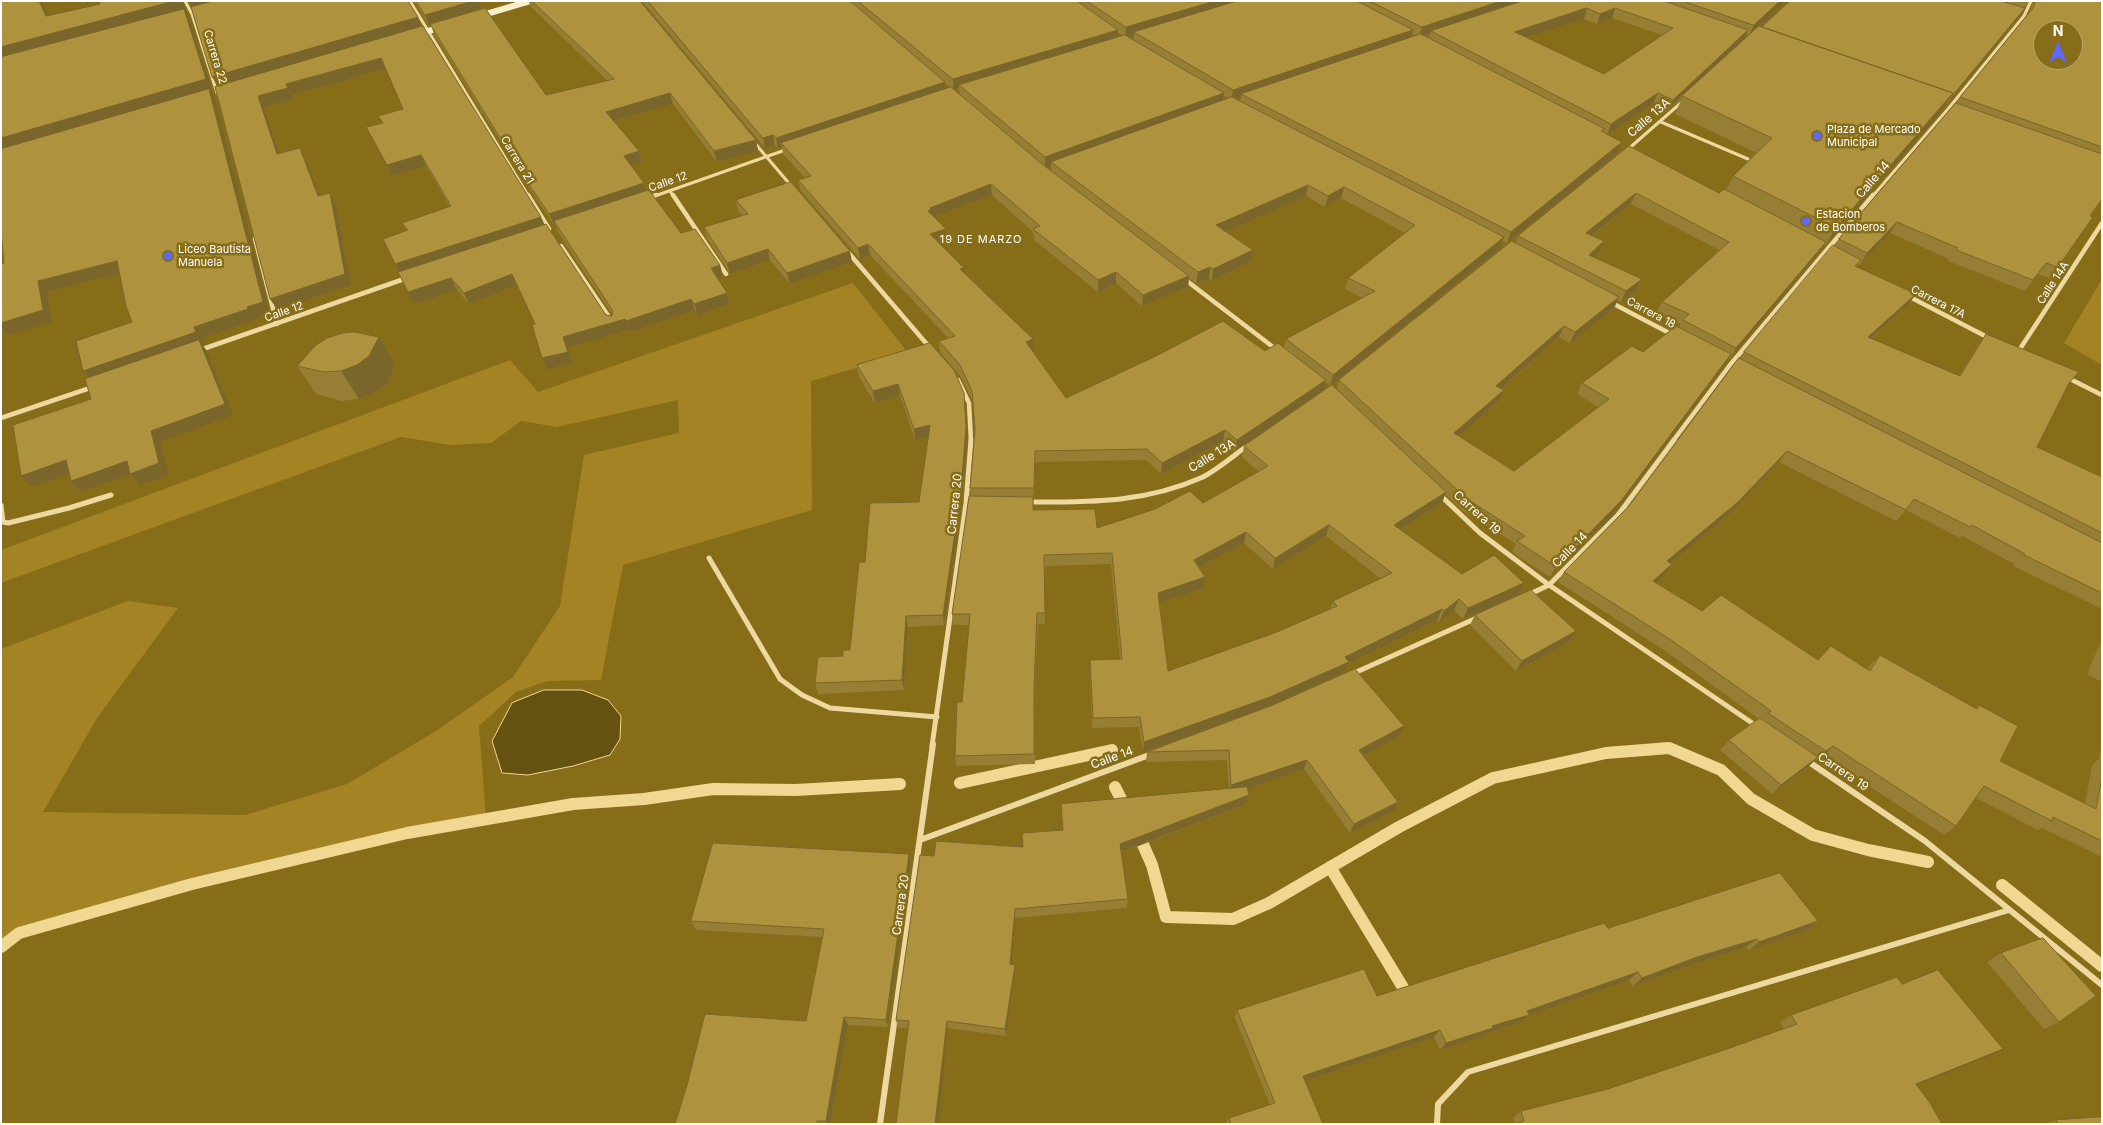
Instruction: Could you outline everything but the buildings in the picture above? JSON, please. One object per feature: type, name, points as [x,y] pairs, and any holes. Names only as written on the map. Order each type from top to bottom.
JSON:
[{"type":"main road","points":[[465,20],[530,1]]},
{"type":"main road","points":[[183,17],[202,12]]},
{"type":"main road","points":[[409,37],[456,23]]},
{"type":"main road","points":[[208,97],[227,91]]},
{"type":"street","name":"Carrera 22","points":[[185,1],[192,14],[217,94]]},
{"type":"street","name":"Carrera 21","points":[[410,1],[550,230]]},
{"type":"street","name":"Calle 14","points":[[1522,598],[1549,585],[1618,515],[1730,365],[1824,252],[1948,109],[2024,16],[2031,1]]},
{"type":"street","points":[[2015,13],[2024,16]]},
{"type":"street","name":"Calle 13A","points":[[1621,155],[1688,97]]},
{"type":"street","points":[[1939,106],[1957,113]]},
{"type":"street","points":[[1661,122],[1748,159]]},
{"type":"street","points":[[748,134],[798,193]]},
{"type":"street","points":[[1620,144],[1637,154]]},
{"type":"street","name":"Calle 12","points":[[642,200],[794,147]]},
{"type":"street","points":[[670,191],[726,274]]},
{"type":"street","name":"Calle 14A","points":[[2018,352],[2102,223]]},
{"type":"street","points":[[540,233],[559,227]]},
{"type":"street","points":[[254,238],[277,324]]},
{"type":"street","points":[[555,238],[614,324]]},
{"type":"street","points":[[843,245],[938,357]]},
{"type":"street","points":[[1815,248],[1832,257]]},
{"type":"street","points":[[1176,272],[1284,356]]},
{"type":"street","name":"Calle 12","points":[[194,352],[413,276]]},
{"type":"street","name":"Carrera 17A","points":[[1903,293],[1991,339]]},
{"type":"street","name":"Carrera 18","points":[[1602,297],[1678,338]]},
{"type":"street","points":[[2009,348],[2026,357]]},
{"type":"street","points":[[1721,360],[1738,370]]},
{"type":"street","name":"Carrera 20","points":[[880,1124],[966,503],[972,430],[969,403],[958,379],[951,372]]},
{"type":"street","points":[[2060,374],[2102,395]]},
{"type":"street","points":[[1,418],[102,384]]},
{"type":"street","name":"Calle 13A","points":[[1024,502],[1092,502],[1154,495],[1204,476],[1251,444]]},
{"type":"street","name":"Carrera 19","points":[[1432,488],[1480,533],[1549,585],[1762,730]]},
{"type":"street","points":[[1,505],[3,522],[8,523],[51,513],[111,495]]},
{"type":"street","points":[[966,503],[976,503]]},
{"type":"street","points":[[708,558],[780,679],[802,695],[830,708],[937,717]]},
{"type":"street","points":[[1342,678],[1486,614]]},
{"type":"street","name":"Calle 14","points":[[920,840],[1159,751]]},
{"type":"street","name":"Carrera 19","points":[[1802,758],[1925,841],[2102,985]]},
{"type":"street","points":[[1437,1124],[1438,1104],[1468,1072],[2009,910]]},
{"type":"shaded area","points":[[2102,279],[2102,365],[2064,343]]},
{"type":"shaded area","points":[[853,283],[908,353],[811,381],[812,510],[623,565],[601,680],[547,681],[516,692],[479,726],[486,819],[310,856],[193,885],[19,933],[1,947],[1,649],[128,601],[178,608],[97,718],[43,812],[245,815],[347,784],[436,731],[513,677],[560,606],[584,455],[679,433],[678,400],[557,427],[521,421],[491,443],[450,445],[401,437],[1,583],[1,550],[510,360],[538,392]]},
{"type":"shaded area","points":[[544,690],[582,690],[608,700],[621,716],[620,739],[610,755],[573,766],[528,775],[502,773],[492,741],[512,703]]},
{"type":"waterway","points":[[1330,867],[1399,827],[1493,778],[1606,753],[1669,748],[1721,770],[1751,799],[1813,835],[1868,850],[1928,862]]},
{"type":"waterway","points":[[960,783],[1112,750]]},
{"type":"waterway","points":[[1,947],[19,933],[192,884],[407,833],[573,804],[644,799],[713,789],[796,790],[900,784]]},
{"type":"waterway","points":[[1115,787],[1126,809]]},
{"type":"waterway","points":[[1137,831],[1152,865],[1166,917],[1233,919],[1269,903],[1330,867]]},
{"type":"waterway","points":[[1330,867],[1410,999]]},
{"type":"waterway","points":[[2002,885],[2102,966]]},
{"type":"place","name":"Plaza de Mercado Municipal","points":[[1817,136]]},
{"type":"place","name":"Estacion de Bomberos","points":[[1806,221]]},
{"type":"place","name":"Liceo Bautista Manuela","points":[[168,256]]},
{"type":"district","name":"19 DE MARZO","points":[[981,240]]}]
